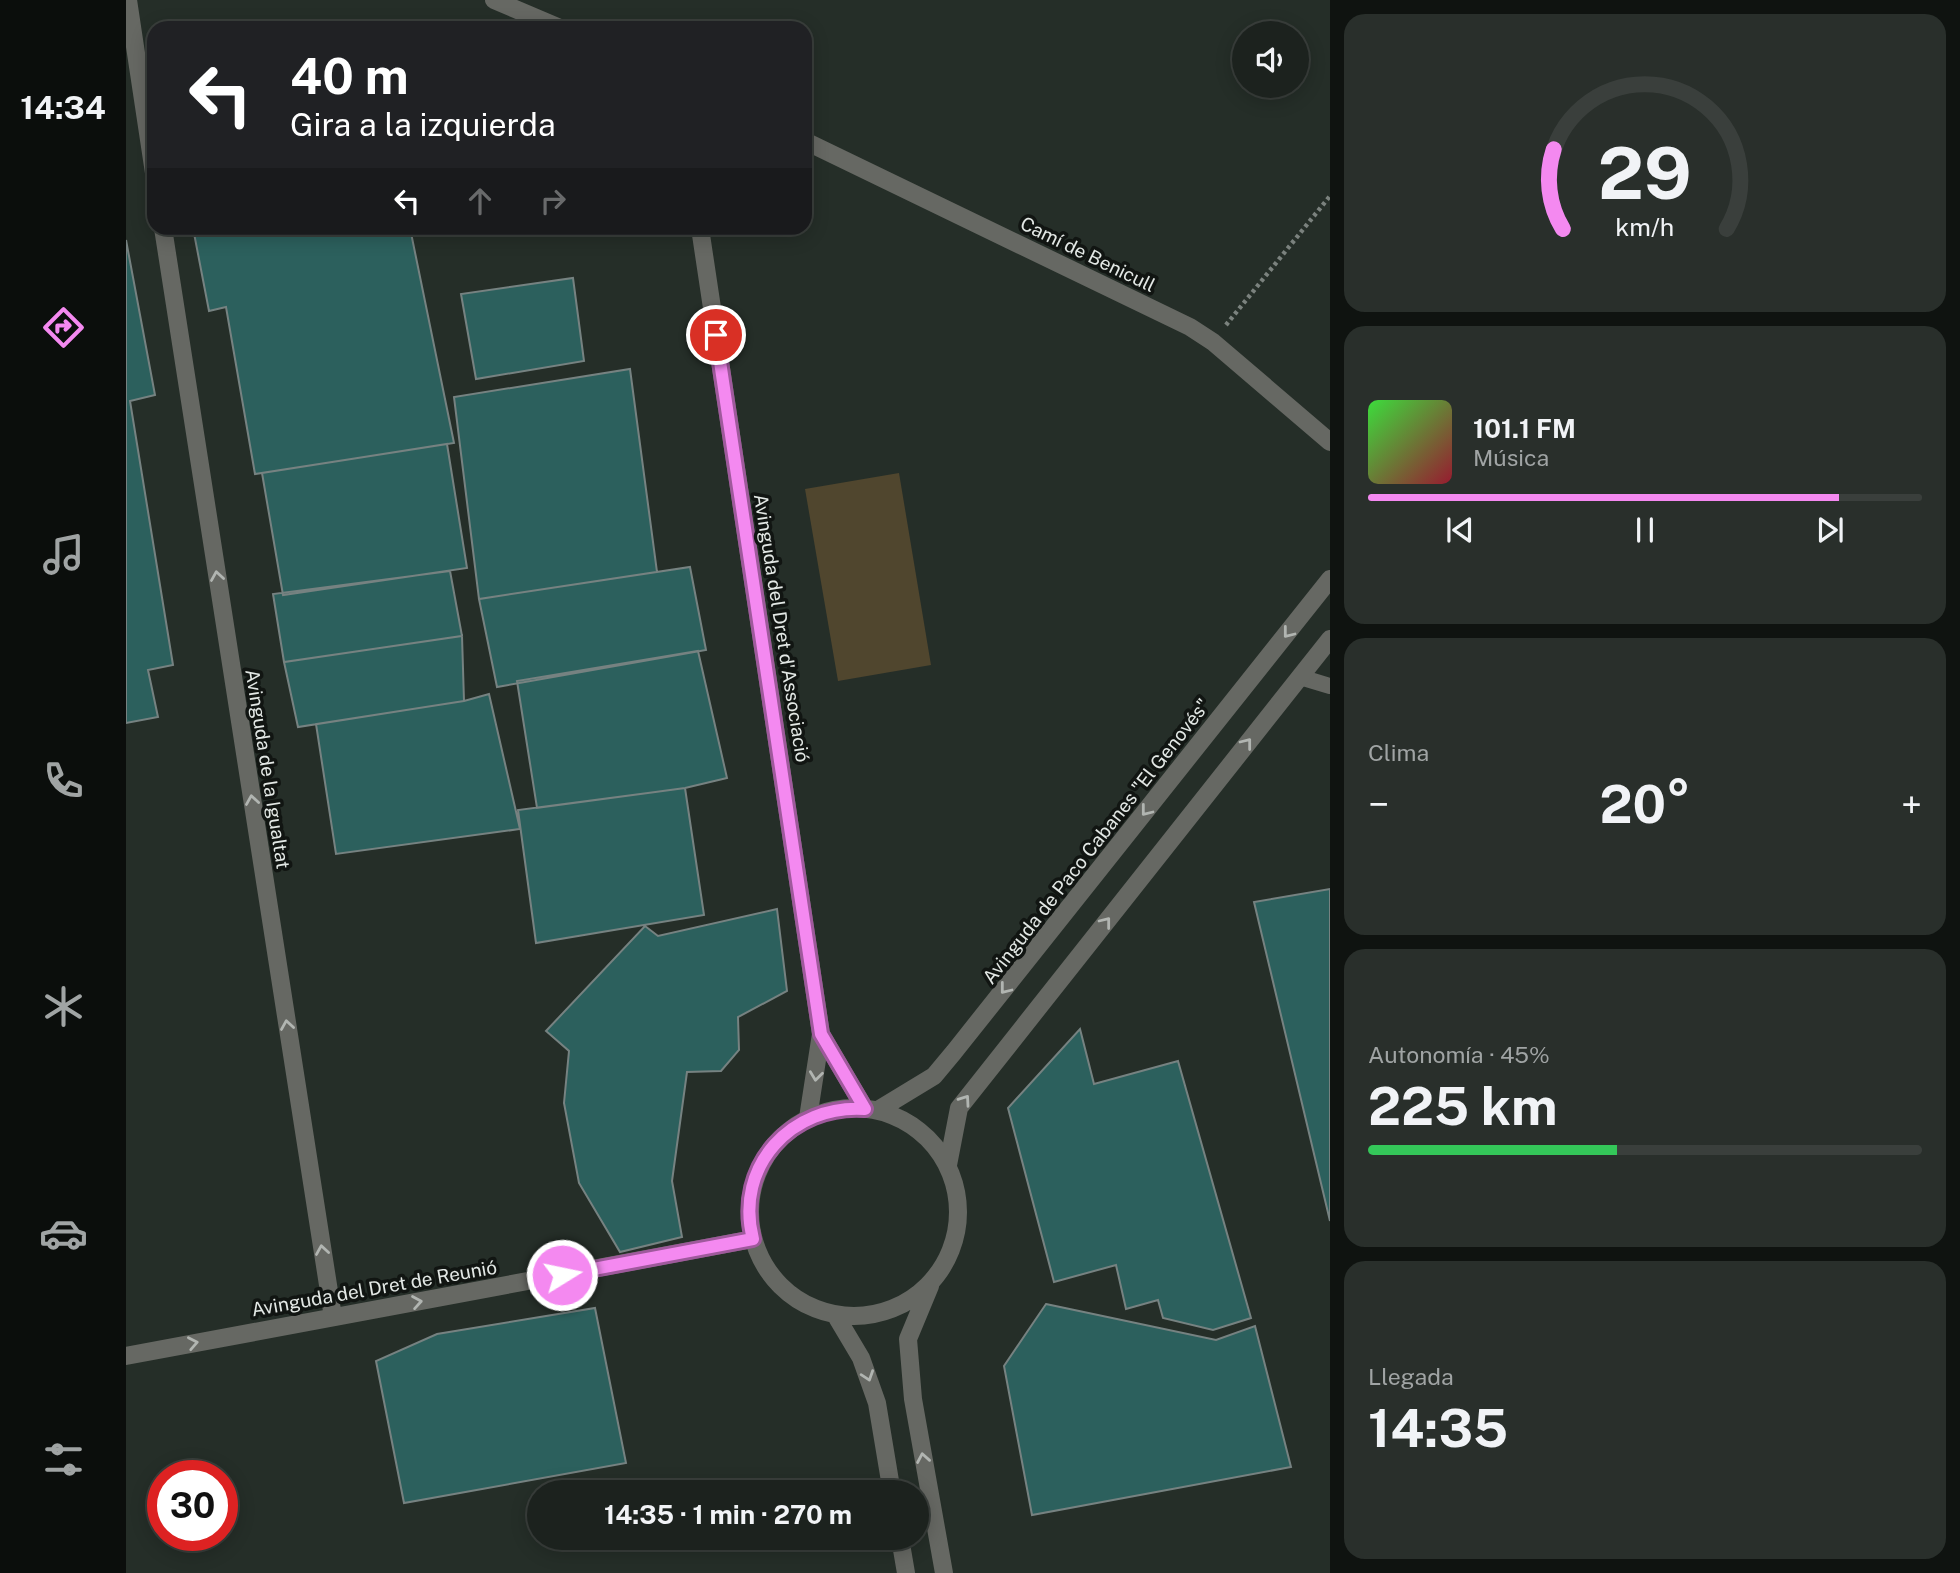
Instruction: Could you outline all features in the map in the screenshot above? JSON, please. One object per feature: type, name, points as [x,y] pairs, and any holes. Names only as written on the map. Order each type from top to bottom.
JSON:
[{"type":"street","points":[[128,0],[147,126]]},
{"type":"street","points":[[494,0],[544,21]]},
{"type":"street","name":"Camí de Benicull","points":[[812,144],[1190,327],[1213,342],[1330,442]]},
{"type":"street","name":"Avinguda de la Igualtat","points":[[164,235],[333,1317]]},
{"type":"street","name":"Avinguda del Dret d'Associació","points":[[701,235],[821,1034],[808,1118]]},
{"type":"street","name":"Avinguda de Paco Cabanes \"El Genovés\"","points":[[871,1110],[934,1076],[1330,579]]},
{"type":"street","points":[[943,1573],[913,1399],[908,1339],[932,1283],[955,1241],[959,1205],[948,1165],[959,1108],[1330,639]]},
{"type":"street","name":"Avinguda del Dret d'Associació","points":[[821,1034],[871,1110]]},
{"type":"street","points":[[932,1283],[900,1307],[873,1316],[836,1316],[802,1303],[775,1282],[756,1251],[750,1227],[751,1191],[762,1162],[785,1133],[808,1118],[843,1108],[871,1110],[912,1125],[948,1165]]},
{"type":"street","name":"Avinguda del Dret de Reunió","points":[[126,1356],[753,1239]]},
{"type":"street","points":[[836,1316],[862,1358],[877,1403],[890,1480]]},
{"type":"street","points":[[902,1550],[906,1573]]},
{"type":"lane","points":[[1300,677],[1330,686]]},
{"type":"path","points":[[1213,342],[1330,196]]},
{"type":"shaded area","points":[[899,473],[931,665],[838,681],[805,489]]},
{"type":"building","points":[[194,235],[411,235],[454,443],[255,474],[226,307],[209,311]]},
{"type":"building","points":[[126,240],[155,395],[130,401],[173,665],[148,670],[158,717],[126,723]]},
{"type":"building","points":[[573,278],[584,361],[476,379],[461,294]]},
{"type":"building","points":[[630,369],[657,572],[479,599],[454,397]]},
{"type":"building","points":[[447,444],[467,568],[283,595],[262,473]]},
{"type":"building","points":[[690,567],[706,650],[497,687],[479,599]]},
{"type":"building","points":[[450,571],[462,636],[284,662],[273,594]]},
{"type":"building","points":[[462,636],[464,701],[298,727],[284,662]]},
{"type":"building","points":[[698,651],[727,778],[685,788],[537,808],[517,681]]},
{"type":"building","points":[[489,694],[520,829],[336,854],[316,724],[464,701]]},
{"type":"building","points":[[685,788],[704,915],[536,943],[518,810]]},
{"type":"building","points":[[1330,889],[1330,1221],[1254,902]]},
{"type":"building","points":[[777,909],[787,991],[738,1017],[739,1050],[721,1071],[687,1072],[672,1181],[682,1237],[620,1252],[579,1183],[564,1103],[569,1051],[546,1031],[645,926],[658,936]]},
{"type":"building","points":[[1080,1029],[1094,1084],[1178,1061],[1251,1318],[1213,1330],[1163,1318],[1158,1300],[1126,1309],[1116,1265],[1054,1282],[1008,1108]]},
{"type":"building","points":[[1046,1304],[1216,1340],[1255,1326],[1291,1467],[1032,1515],[1004,1366]]},
{"type":"building","points":[[595,1308],[626,1463],[404,1503],[376,1361],[437,1334]]},
{"type":"route","points":[[562,1275],[753,1239],[750,1227],[751,1191],[762,1162],[785,1133],[808,1118],[843,1108],[865,1109],[821,1034],[716,335]]}]
